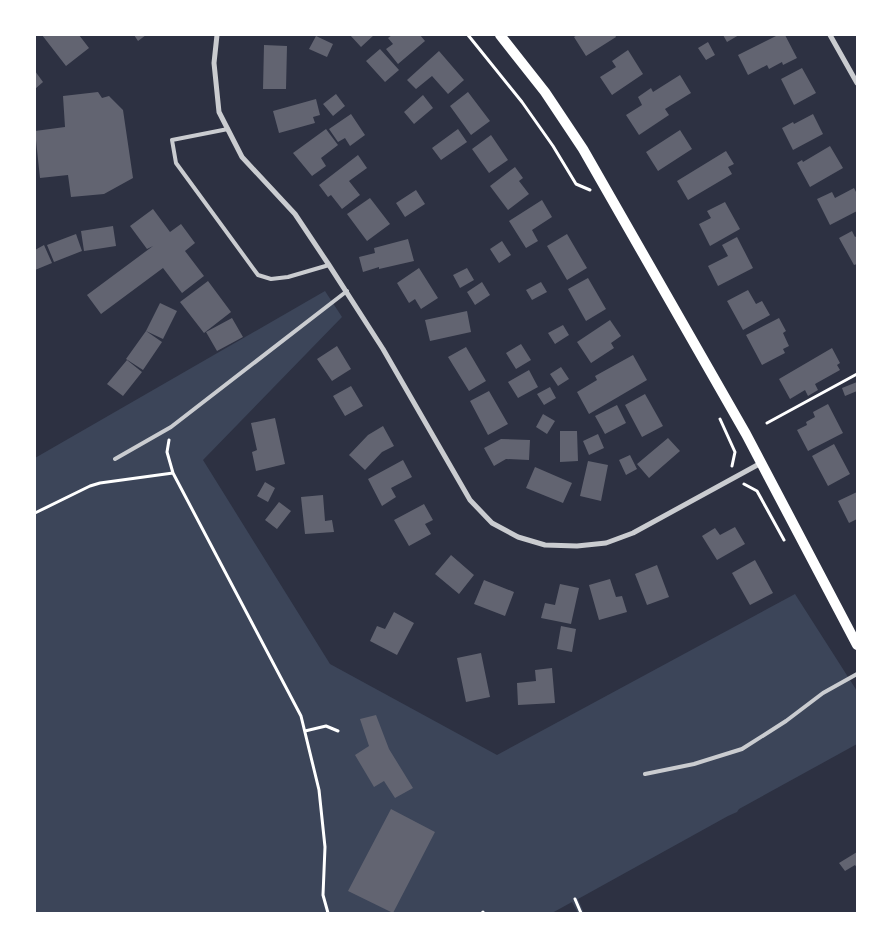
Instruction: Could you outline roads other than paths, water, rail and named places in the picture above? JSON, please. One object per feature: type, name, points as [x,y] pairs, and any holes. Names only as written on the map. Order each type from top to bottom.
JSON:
[{"type":"main road","points":[[500,35],[545,92],[583,149],[762,463],[857,645]]},
{"type":"street","points":[[217,35],[214,63],[219,112],[242,157],[295,214],[347,291],[383,349],[470,500],[492,523],[518,537],[545,545],[577,546],[606,543],[633,534],[762,463]]},
{"type":"street","points":[[830,35],[857,84]]},
{"type":"lane","points":[[228,129],[172,140],[176,163],[258,274],[272,279],[329,265]]},
{"type":"lane","points":[[115,459],[171,426],[347,291]]},
{"type":"lane","points":[[646,774],[694,764],[742,749],[823,693],[857,674]]}]
